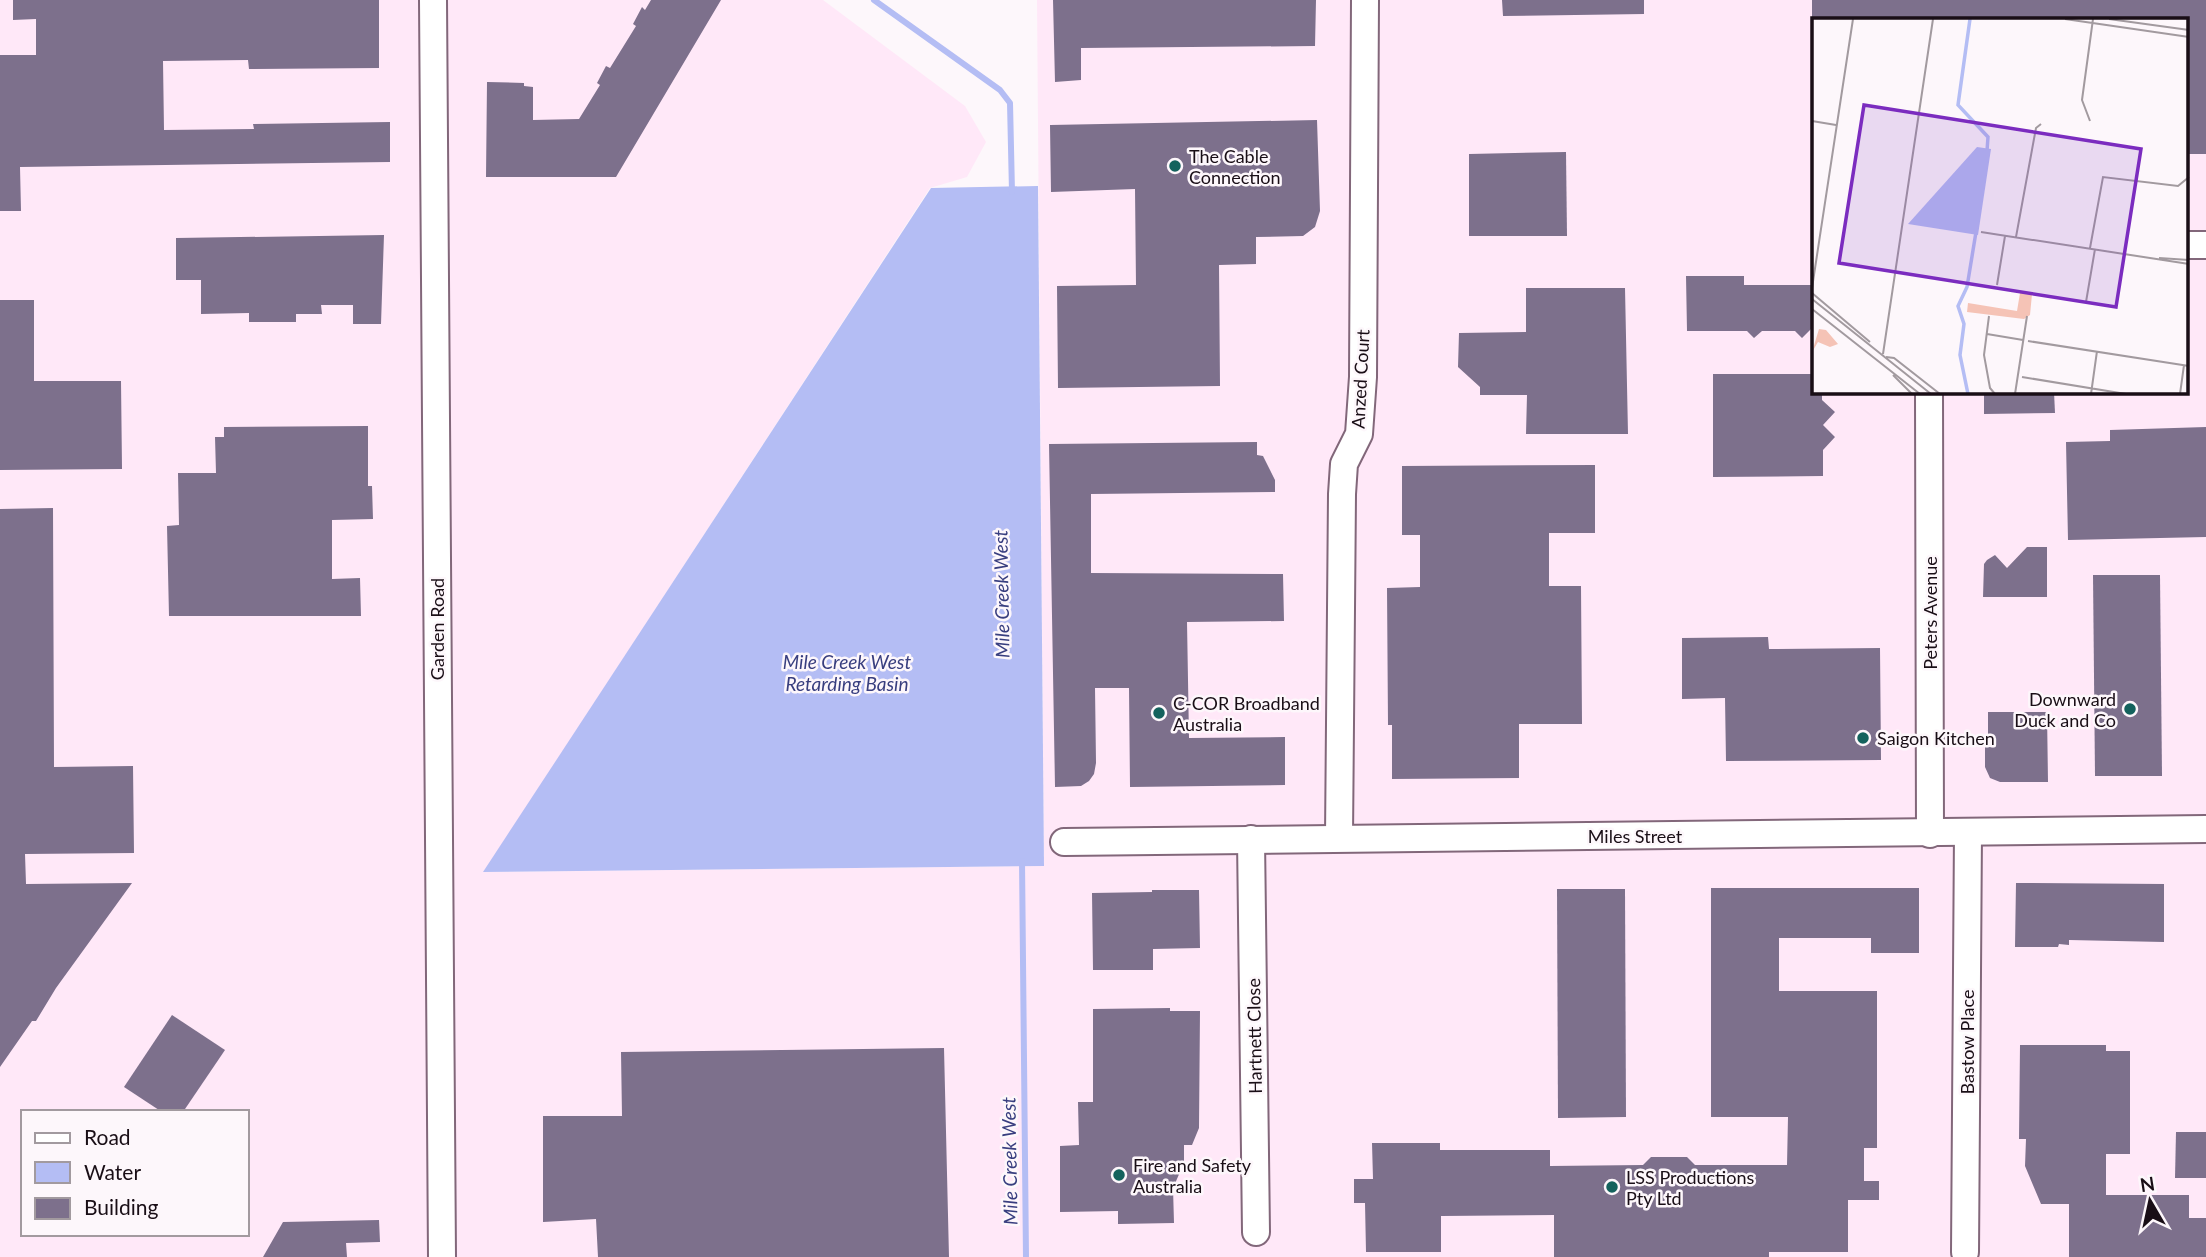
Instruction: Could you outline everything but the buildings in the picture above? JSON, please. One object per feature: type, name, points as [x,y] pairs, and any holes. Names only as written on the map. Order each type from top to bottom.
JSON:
[{"type":"street","name":"Garden Road","points":[[433,0],[442,1257]]},
{"type":"street","name":"Anzed Court","points":[[1339,838],[1342,494],[1344,464],[1359,434],[1363,377],[1365,0]]},
{"type":"street","points":[[2188,245],[2206,245]]},
{"type":"street","name":"Peters Avenue","points":[[1928,394],[1930,834]]},
{"type":"street","name":"Miles Street","points":[[1064,842],[2206,829]]},
{"type":"street","name":"Bastow Place","points":[[1965,1252],[1968,832]]},
{"type":"street","name":"Hartnett Close","points":[[1251,839],[1256,1232]]},
{"type":"shaded area","points":[[0,0],[823,0],[965,106],[986,142],[967,177],[930,188],[484,872],[1044,866],[1037,0],[2206,0],[2206,1257],[0,1257]]},
{"type":"water","name":"Mile Creek West Retarding Basin","points":[[1038,186],[1044,866],[483,872],[931,188]]},
{"type":"waterway","name":"Mile Creek West","points":[[874,0],[1000,90],[1010,103],[1012,192]]},
{"type":"waterway","name":"Mile Creek West","points":[[1022,861],[1026,1257]]},
{"type":"place","name":"The Cable Connection","points":[[1175,166]]},
{"type":"place","name":"Downward Duck and Co","points":[[2130,709]]},
{"type":"place","name":"C-COR Broadband Australia","points":[[1159,713]]},
{"type":"place","name":"Saigon Kitchen","points":[[1863,738]]},
{"type":"place","name":"Fire and Safety Australia","points":[[1119,1175]]},
{"type":"place","name":"LSS Productions Pty Ltd","points":[[1612,1187]]}]
